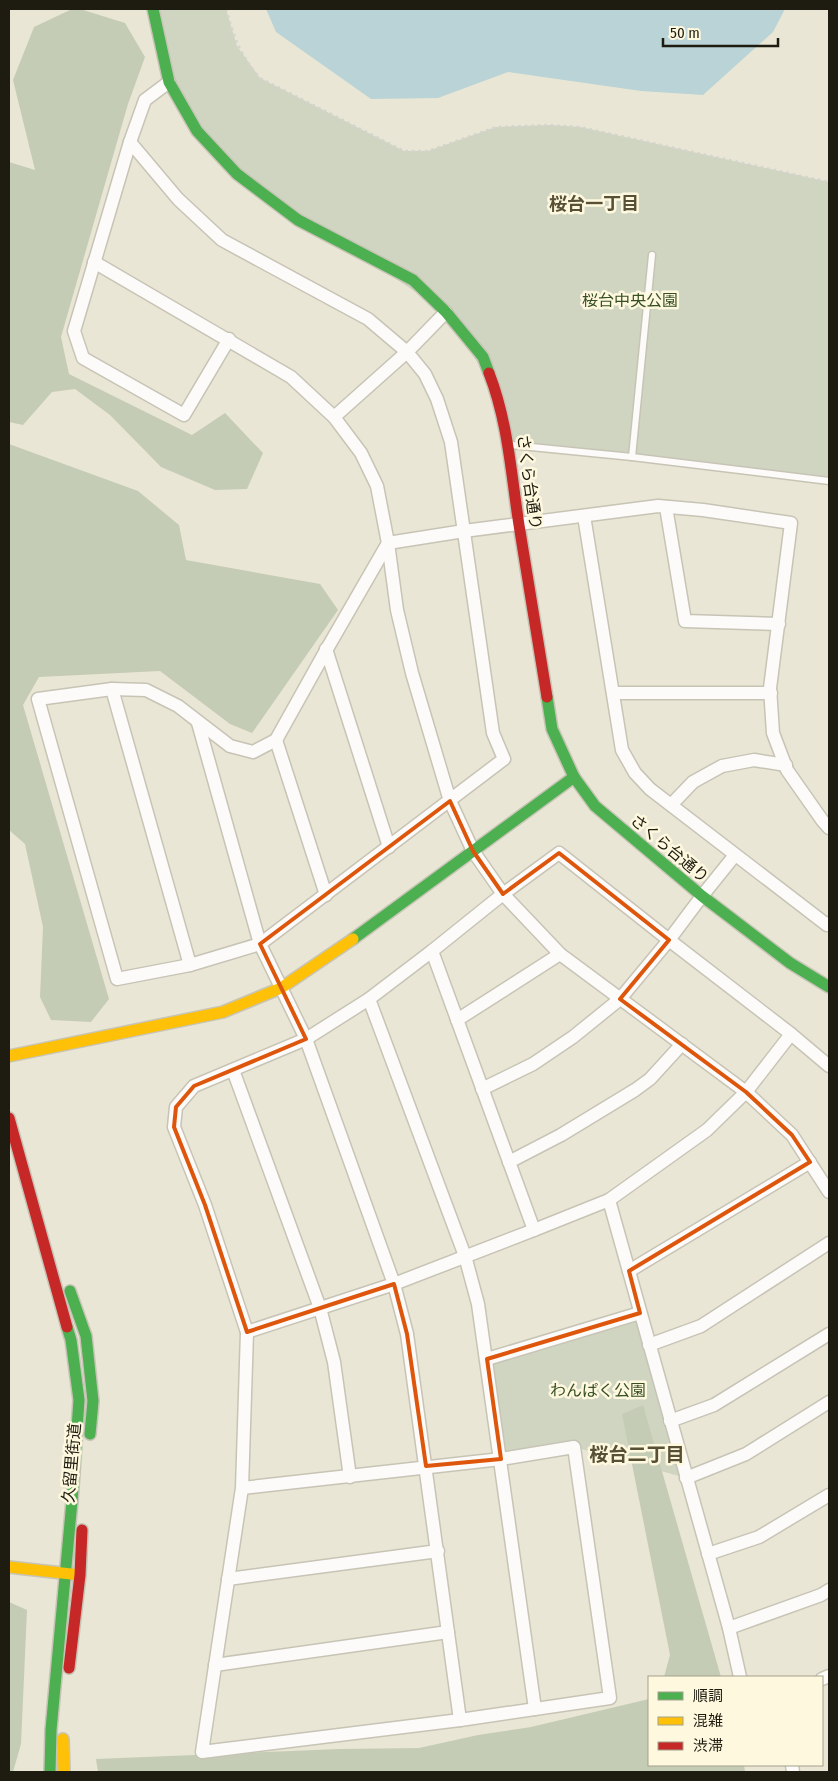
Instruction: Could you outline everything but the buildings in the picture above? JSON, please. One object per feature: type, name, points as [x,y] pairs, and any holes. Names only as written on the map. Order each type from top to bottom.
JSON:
[{"type":"street","name":"さくら台通り","points":[[153,9],[169,82],[197,131],[237,174],[298,220],[413,280],[446,312],[483,357],[497,394],[509,445],[519,524],[552,729],[574,777],[595,806],[702,896],[790,963],[829,987]]},
{"type":"street","points":[[169,82],[145,100],[130,142],[74,330],[83,358],[184,415],[229,339]]},
{"type":"street","points":[[130,142],[178,199],[222,240],[368,319],[407,352],[425,374],[437,399],[451,442],[493,733],[504,759],[260,944],[190,965],[117,979],[38,699],[112,689],[146,690],[178,706],[230,746],[253,752],[276,740],[326,649],[388,543]]},
{"type":"street","points":[[94,262],[229,339],[291,377],[334,417],[361,453],[378,486],[397,610],[412,673],[450,801],[473,851],[503,894],[560,954],[746,1092],[792,1135],[829,1192]]},
{"type":"street","points":[[334,417],[407,352],[446,312]]},
{"type":"street","points":[[388,543],[464,531],[658,506],[791,522],[771,693],[773,733],[787,770],[829,828]]},
{"type":"street","points":[[666,507],[685,621],[779,624]]},
{"type":"street","points":[[584,516],[622,750],[635,773],[650,789],[735,856],[827,925],[829,923]]},
{"type":"street","points":[[326,649],[389,847]]},
{"type":"street","points":[[112,689],[190,965]]},
{"type":"street","points":[[613,693],[771,693]]},
{"type":"street","points":[[198,722],[260,944],[306,1039],[394,1284],[407,1334],[460,1720]]},
{"type":"street","points":[[276,740],[326,895]]},
{"type":"street","points":[[671,805],[694,782],[722,766],[754,760],[786,765]]},
{"type":"street","points":[[9,1056],[223,1012],[281,988],[364,932],[574,777]]},
{"type":"street","points":[[242,1488],[501,1459],[574,1447],[610,1698],[460,1720],[202,1752],[242,1488],[246,1332],[205,1205],[174,1127],[176,1106],[194,1086],[306,1039],[369,999],[503,894],[559,853],[791,1034],[829,1066]]},
{"type":"street","points":[[482,1089],[533,1064],[573,1037],[620,999],[735,856]]},
{"type":"street","points":[[432,951],[534,1230]]},
{"type":"street","points":[[457,1020],[560,954]]},
{"type":"street","points":[[369,999],[465,1256],[478,1304],[501,1459],[534,1709]]},
{"type":"street","points":[[246,1332],[394,1284],[609,1200],[707,1130],[746,1092],[791,1034]]},
{"type":"street","points":[[509,1162],[561,1135],[635,1090],[650,1078],[682,1044]]},
{"type":"street","points":[[233,1070],[320,1308],[334,1362],[350,1477]]},
{"type":"street","name":"久留里街道","points":[[9,1118],[71,1340],[78,1400],[51,1730],[50,1772]]},
{"type":"street","points":[[9,1152],[24,1168]]},
{"type":"street","points":[[629,1272],[810,1162]]},
{"type":"street","name":"久留里街道","points":[[24,1168],[86,1336],[93,1401],[88,1447]]},
{"type":"street","points":[[609,1200],[708,1554],[740,1676]]},
{"type":"street","points":[[649,1345],[701,1326],[829,1243]]},
{"type":"street","points":[[487,1358],[640,1313]]},
{"type":"street","points":[[670,1421],[714,1405],[829,1334]]},
{"type":"street","points":[[686,1478],[746,1454],[829,1402]]},
{"type":"street","points":[[708,1554],[759,1537],[829,1495]]},
{"type":"street","name":"久留里街道","points":[[68,1682],[80,1575],[82,1521]]},
{"type":"street","points":[[228,1579],[438,1551]]},
{"type":"street","points":[[9,1567],[80,1575]]},
{"type":"street","points":[[728,1628],[821,1595],[829,1590]]},
{"type":"street","points":[[215,1665],[448,1632]]},
{"type":"street","points":[[63,1731],[64,1772]]},
{"type":"lane","points":[[632,457],[652,255]]},
{"type":"lane","points":[[509,445],[632,457],[829,481]]},
{"type":"path","points":[[226,9],[238,46],[260,78],[404,151],[428,151],[496,127],[550,125],[580,127],[829,182]]},
{"type":"highlighted area","points":[[450,801],[473,851],[503,894],[559,853],[669,940],[620,999],[746,1092],[792,1135],[810,1162],[629,1271],[640,1313],[487,1359],[501,1459],[426,1466],[407,1334],[394,1284],[247,1332],[205,1205],[174,1127],[176,1107],[194,1086],[306,1039],[260,944]]},
{"type":"green space","points":[[72,9],[80,9],[125,23],[145,57],[128,104],[61,337],[69,374],[192,435],[225,413],[263,453],[247,489],[215,490],[161,467],[110,415],[75,389],[52,392],[23,425],[9,422],[9,162],[35,170],[13,80],[34,27]]},
{"type":"green space","name":"桜台中央公園","points":[[153,9],[226,9],[237,46],[260,78],[404,151],[428,151],[496,127],[550,125],[580,127],[829,182],[829,481],[509,445],[497,394],[446,312],[237,174],[169,82]]},
{"type":"green space","points":[[9,444],[138,491],[179,525],[186,560],[320,584],[338,610],[252,733],[230,724],[160,671],[39,677],[23,705],[109,999],[91,1022],[51,1020],[40,997],[43,927],[25,844],[9,830]]},
{"type":"green space","name":"わんぱく公園","points":[[640,1313],[686,1478],[574,1447],[501,1459],[487,1359]]},
{"type":"green space","points":[[643,1405],[721,1676],[664,1676],[670,1655],[622,1414]]},
{"type":"green space","points":[[9,1602],[27,1610],[21,1744],[13,1772],[9,1772]]},
{"type":"green space","points":[[648,1699],[648,1766],[744,1766],[745,1772],[98,1772],[96,1759],[339,1749],[419,1748],[478,1735],[531,1727]]},
{"type":"water","points":[[266,9],[785,9],[773,32],[703,95],[641,91],[508,72],[438,98],[371,99],[276,32]]},
{"type":"traffic: fast","points":[[153,9],[169,82],[197,131],[237,174],[298,220],[413,280],[446,312],[483,357],[489,373]]},
{"type":"traffic: fast","points":[[547,697],[552,729],[574,777],[595,806],[702,896],[790,963],[829,987]]},
{"type":"traffic: fast","points":[[353,939],[574,777]]},
{"type":"traffic: fast","points":[[70,1291],[86,1336],[93,1401],[90,1434]]},
{"type":"traffic: fast","points":[[50,1772],[51,1730],[72,1501],[79,1400],[71,1340],[67,1327]]},
{"type":"traffic: slow","points":[[9,1056],[223,1012],[281,988],[353,939]]},
{"type":"traffic: slow","points":[[9,1567],[80,1575]]},
{"type":"traffic: slow","points":[[63,1739],[64,1772]]},
{"type":"traffic: jam","points":[[489,373],[505,429],[547,697]]},
{"type":"traffic: jam","points":[[9,1118],[67,1327]]},
{"type":"traffic: jam","points":[[69,1668],[80,1575],[82,1530]]},
{"type":"district","name":"桜台一丁目","points":[[594,204]]},
{"type":"district","name":"桜台二丁目","points":[[637,1454]]}]
